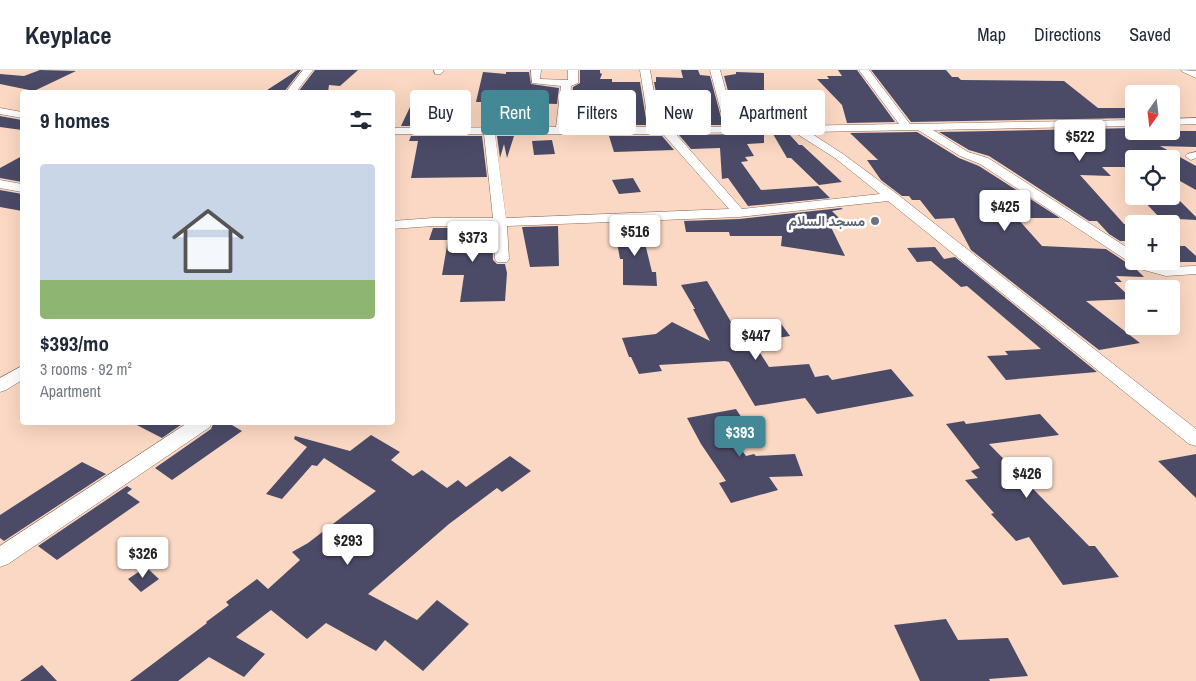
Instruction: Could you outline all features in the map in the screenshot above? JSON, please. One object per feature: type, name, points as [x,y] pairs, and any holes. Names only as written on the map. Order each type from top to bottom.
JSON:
[{"type":"street","points":[[293,90],[308,70]]},
{"type":"street","points":[[536,70],[535,81],[565,83],[573,83],[573,70]]},
{"type":"street","points":[[645,70],[650,90]]},
{"type":"street","points":[[715,70],[721,92]]},
{"type":"street","points":[[864,70],[907,127]]},
{"type":"street","points":[[1186,70],[1196,75]]},
{"type":"street","points":[[564,90],[565,83]]},
{"type":"street","points":[[0,111],[20,115]]},
{"type":"street","points":[[1180,122],[1196,121]]},
{"type":"street","points":[[825,128],[1125,123]]},
{"type":"street","points":[[921,127],[964,154],[984,161],[1125,253]]},
{"type":"street","points":[[395,131],[481,131]]},
{"type":"street","points":[[489,135],[500,221],[502,259]]},
{"type":"street","points":[[665,135],[739,213]]},
{"type":"street","points":[[806,135],[839,156],[892,197],[1196,439]]},
{"type":"street","points":[[0,184],[20,188]]},
{"type":"street","points":[[395,226],[433,222],[739,213],[892,197]]},
{"type":"street","points":[[1154,270],[1159,272],[1196,270]]},
{"type":"street","points":[[0,386],[20,373]]},
{"type":"street","points":[[0,558],[199,425]]},
{"type":"building","points":[[40,70],[76,71],[36,90],[0,84],[0,74],[24,76]]},
{"type":"building","points":[[298,70],[301,70],[286,90],[267,90]]},
{"type":"building","points":[[315,70],[358,70],[340,86],[329,85],[328,90],[300,90]]},
{"type":"building","points":[[580,70],[600,70],[602,74],[600,79],[612,79],[612,82],[640,82],[646,125],[636,125],[636,90],[573,90],[573,87],[580,83]]},
{"type":"building","points":[[681,70],[698,70],[700,75],[710,76],[721,117],[721,125],[711,125],[711,90],[655,90],[654,82],[656,82],[656,77],[683,78]]},
{"type":"building","points":[[838,70],[857,70],[895,122],[847,123],[842,105],[817,79],[829,79],[827,76],[842,76]]},
{"type":"building","points":[[871,70],[946,70],[952,77],[958,77],[961,80],[1064,81],[1098,108],[1125,108],[1125,118],[911,122]]},
{"type":"building","points":[[483,72],[506,74],[506,72],[529,72],[531,84],[559,88],[557,104],[549,104],[549,90],[481,90],[481,102],[476,102]]},
{"type":"building","points":[[736,72],[764,73],[764,90],[728,90],[724,76],[736,74]]},
{"type":"building","points":[[410,107],[410,126],[401,126]]},
{"type":"building","points":[[0,116],[20,120],[20,130],[0,127]]},
{"type":"building","points":[[1125,128],[1125,140],[1180,140],[1180,131],[1196,131],[1196,147],[1160,146],[1167,150],[1125,150],[1125,167],[1102,167],[1111,176],[1080,175],[1125,224],[1125,241],[1120,241],[1109,234],[1097,221],[1089,221],[989,156],[969,150],[939,132]]},
{"type":"building","points":[[917,132],[959,158],[979,166],[1060,218],[1017,218],[1042,246],[1106,249],[1125,262],[1125,270],[1137,270],[1144,277],[1116,276],[1122,282],[1114,282],[1125,292],[1125,299],[1086,301],[1125,331],[1125,335],[1130,335],[1140,343],[1099,350],[971,250],[954,218],[935,219],[920,200],[912,200],[909,196],[902,196],[881,180],[867,160],[878,160],[850,133]]},
{"type":"building","points":[[679,135],[764,135],[764,143],[747,144],[754,156],[745,157],[748,161],[741,162],[761,190],[818,186],[830,198],[748,206],[728,178],[722,179],[720,148],[691,149]]},
{"type":"building","points":[[774,135],[790,135],[842,182],[819,185],[791,158],[787,158]]},
{"type":"building","points":[[411,136],[482,136],[487,177],[411,178],[418,141],[409,141]]},
{"type":"building","points":[[497,136],[514,136],[507,158],[504,144],[500,158]]},
{"type":"building","points":[[609,136],[662,136],[674,150],[614,152]]},
{"type":"building","points":[[552,140],[555,154],[534,155],[532,141]]},
{"type":"building","points":[[20,157],[20,182],[0,178],[0,168]]},
{"type":"building","points":[[1180,157],[1196,166],[1196,190],[1180,181]]},
{"type":"building","points":[[633,178],[641,192],[619,194],[612,180]]},
{"type":"building","points":[[0,190],[20,194],[20,211],[0,207]]},
{"type":"building","points":[[1180,201],[1196,217],[1196,220],[1180,219],[1180,215],[1157,215],[1148,205],[1180,205]]},
{"type":"building","points":[[843,209],[832,211],[839,218],[827,219],[845,256],[781,246],[782,236],[730,236],[729,232],[686,232],[684,221],[739,219]]},
{"type":"building","points":[[640,223],[652,272],[656,272],[657,286],[623,285],[623,259],[620,259],[618,248],[619,224]]},
{"type":"building","points":[[558,226],[559,266],[530,267],[522,227]]},
{"type":"building","points":[[433,228],[492,228],[493,260],[497,264],[505,264],[507,273],[505,301],[460,302],[464,275],[442,275],[448,240],[429,240]]},
{"type":"building","points":[[1180,246],[1185,246],[1196,256],[1196,262],[1180,262]]},
{"type":"building","points":[[935,247],[944,259],[955,257],[1097,372],[1006,380],[987,356],[1008,355],[1005,351],[1041,349],[967,286],[961,287],[931,261],[917,262],[907,248]]},
{"type":"building","points":[[707,281],[734,327],[779,321],[790,336],[753,342],[769,367],[809,364],[815,377],[828,375],[832,380],[891,369],[914,396],[817,414],[805,398],[755,406],[729,362],[725,361],[659,365],[662,371],[639,374],[631,357],[629,357],[622,338],[656,334],[672,322],[710,341],[681,285]]},
{"type":"building","points":[[736,409],[747,426],[727,430],[746,456],[754,454],[756,456],[795,454],[803,476],[769,477],[778,490],[731,503],[719,483],[726,481],[701,444],[687,418]]},
{"type":"building","points":[[1040,414],[1059,435],[989,444],[1089,546],[1095,546],[1119,577],[1063,585],[1029,537],[1016,541],[991,514],[994,513],[965,480],[978,478],[971,471],[980,468],[946,424],[964,421],[966,424]]},
{"type":"building","points":[[137,425],[181,425],[162,438]]},
{"type":"building","points":[[213,425],[232,425],[242,431],[172,480],[155,468],[211,429]]},
{"type":"building","points":[[371,435],[400,452],[391,460],[413,476],[422,470],[447,488],[458,480],[466,487],[510,456],[531,471],[502,492],[497,488],[449,524],[368,594],[417,620],[437,600],[469,624],[423,671],[385,640],[376,651],[326,623],[307,639],[271,610],[236,637],[265,654],[244,677],[209,657],[178,681],[130,681],[207,623],[229,605],[226,602],[257,579],[268,589],[300,560],[292,552],[308,543],[376,491],[324,458],[317,466],[312,465],[282,499],[266,494],[307,447],[294,439],[295,436],[350,451]]},
{"type":"building","points":[[1196,454],[1196,498],[1158,461]]},
{"type":"building","points":[[82,462],[106,474],[4,541],[0,538],[0,515]]},
{"type":"building","points":[[127,486],[132,489],[127,493],[140,502],[57,560],[38,546]]},
{"type":"building","points":[[146,567],[159,579],[141,592],[128,579]]},
{"type":"building","points":[[946,619],[958,640],[1008,638],[1028,676],[989,679],[990,681],[920,681],[894,625]]},
{"type":"building","points":[[42,665],[57,681],[20,681]]},
{"type":"place","name":"مسجد السلام","points":[[875,221]]}]
